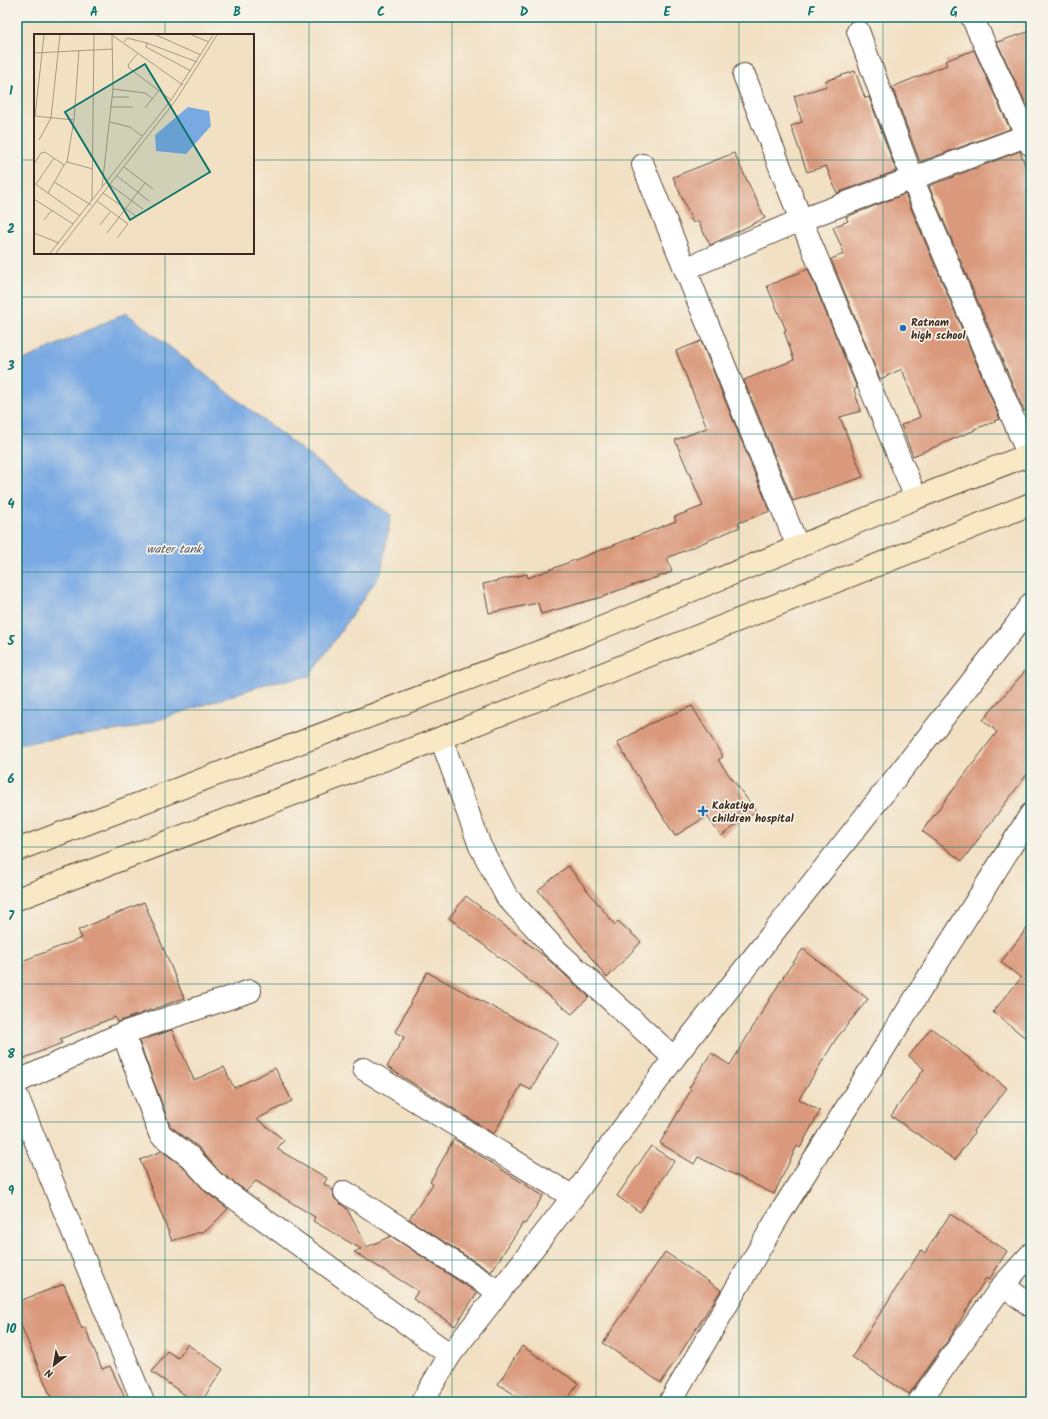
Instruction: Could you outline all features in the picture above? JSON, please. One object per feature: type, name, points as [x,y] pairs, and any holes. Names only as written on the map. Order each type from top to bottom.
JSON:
[{"type":"street","points":[[686,269],[801,220],[912,178],[1030,138],[972,17]]},
{"type":"street","points":[[17,850],[586,634],[916,498],[1030,457],[912,178],[858,32]]},
{"type":"street","points":[[744,75],[801,220],[916,498]]},
{"type":"street","points":[[642,165],[686,269],[798,547]]},
{"type":"street","points":[[17,899],[441,738],[1031,504]]},
{"type":"street","points":[[422,1402],[450,1355],[573,1197],[674,1058],[1015,628],[1031,604]]},
{"type":"street","points":[[441,738],[480,846],[507,897],[554,948],[674,1058]]},
{"type":"street","points":[[670,1402],[781,1212],[1031,814]]},
{"type":"street","points":[[17,1082],[123,1033],[250,991]]},
{"type":"street","points":[[123,1033],[160,1134],[190,1157],[213,1182],[450,1355]]},
{"type":"street","points":[[364,1069],[573,1197]]},
{"type":"street","points":[[17,1096],[143,1402]]},
{"type":"street","points":[[345,1192],[499,1292]]},
{"type":"street","points":[[919,1402],[1003,1285],[1031,1254]]},
{"type":"street","points":[[1003,1285],[1031,1306]]},
{"type":"water","name":"water tank","points":[[126,313],[361,496],[391,514],[381,573],[310,676],[266,684],[134,728],[17,744],[17,363]]},
{"type":"building","points":[[1031,31],[1031,115],[997,42]]},
{"type":"building","points":[[974,50],[1010,129],[920,162],[892,87],[947,65],[945,61]]},
{"type":"building","points":[[855,71],[865,98],[869,97],[896,171],[837,193],[826,166],[807,172],[791,126],[802,122],[794,96],[827,86],[825,81]]},
{"type":"building","points":[[1020,151],[1031,182],[1031,409],[1024,411],[929,186]]},
{"type":"building","points":[[734,153],[765,218],[710,245],[698,221],[693,223],[673,177]]},
{"type":"building","points":[[905,194],[1000,419],[913,456],[901,425],[920,417],[902,369],[880,379],[831,259],[844,254],[833,227],[848,221],[846,217]]},
{"type":"building","points":[[808,269],[857,388],[854,390],[861,411],[840,417],[863,477],[793,501],[744,380],[794,360],[784,331],[786,330],[767,286]]},
{"type":"building","points":[[701,341],[770,511],[738,523],[740,527],[667,558],[672,572],[608,594],[609,595],[541,614],[538,603],[489,613],[483,584],[527,574],[528,578],[676,521],[674,517],[703,506],[675,440],[707,428],[676,351]]},
{"type":"building","points":[[1031,664],[1031,769],[962,861],[922,831],[997,732],[983,720]]},
{"type":"building","points":[[692,706],[723,757],[718,760],[756,811],[721,836],[707,816],[675,836],[617,743],[649,724]]},
{"type":"building","points":[[568,866],[615,925],[618,921],[641,942],[607,978],[538,890]]},
{"type":"building","points":[[466,896],[544,956],[589,997],[572,1014],[449,918]]},
{"type":"building","points":[[144,902],[184,998],[117,1022],[115,1017],[60,1039],[62,1043],[17,1061],[17,963],[82,938],[78,930]]},
{"type":"building","points":[[1031,923],[1031,1042],[993,1012],[1021,978],[1001,962]]},
{"type":"building","points":[[803,949],[868,999],[836,1039],[799,1099],[820,1111],[800,1148],[797,1146],[774,1194],[698,1157],[694,1164],[660,1143],[691,1090],[689,1088],[711,1053],[730,1065],[785,974]]},
{"type":"building","points":[[427,972],[558,1042],[531,1090],[521,1085],[494,1134],[387,1067],[404,1037],[395,1032]]},
{"type":"building","points":[[931,1028],[1007,1088],[973,1131],[974,1133],[955,1160],[891,1116],[924,1069],[909,1056]]},
{"type":"building","points":[[172,1030],[194,1080],[224,1067],[234,1088],[275,1068],[292,1101],[257,1119],[284,1140],[277,1149],[327,1178],[324,1184],[333,1190],[334,1198],[347,1209],[367,1247],[391,1236],[477,1293],[455,1326],[413,1299],[418,1291],[354,1252],[361,1249],[313,1221],[315,1217],[256,1181],[246,1191],[221,1173],[198,1147],[170,1126],[139,1041]]},
{"type":"building","points":[[454,1139],[543,1196],[525,1224],[523,1223],[491,1272],[409,1219],[433,1184],[430,1182]]},
{"type":"building","points":[[651,1146],[674,1161],[640,1212],[617,1196]]},
{"type":"building","points":[[162,1151],[182,1166],[206,1192],[228,1209],[207,1230],[172,1241],[140,1160]]},
{"type":"building","points":[[950,1214],[1007,1251],[989,1280],[986,1278],[951,1336],[909,1394],[852,1357],[921,1250],[925,1253]]},
{"type":"building","points":[[665,1252],[721,1290],[661,1383],[603,1343]]},
{"type":"building","points":[[64,1284],[82,1329],[85,1327],[102,1369],[110,1366],[127,1402],[53,1402],[17,1316],[17,1302]]},
{"type":"building","points":[[187,1344],[223,1369],[201,1402],[195,1402],[152,1372],[167,1351],[178,1358]]},
{"type":"building","points":[[522,1346],[578,1383],[566,1402],[526,1402],[498,1384]]},
{"type":"place","name":"Ratnam high school","points":[[903,328]]},
{"type":"place","name":"Kakatiya children hospital","points":[[703,811]]}]
